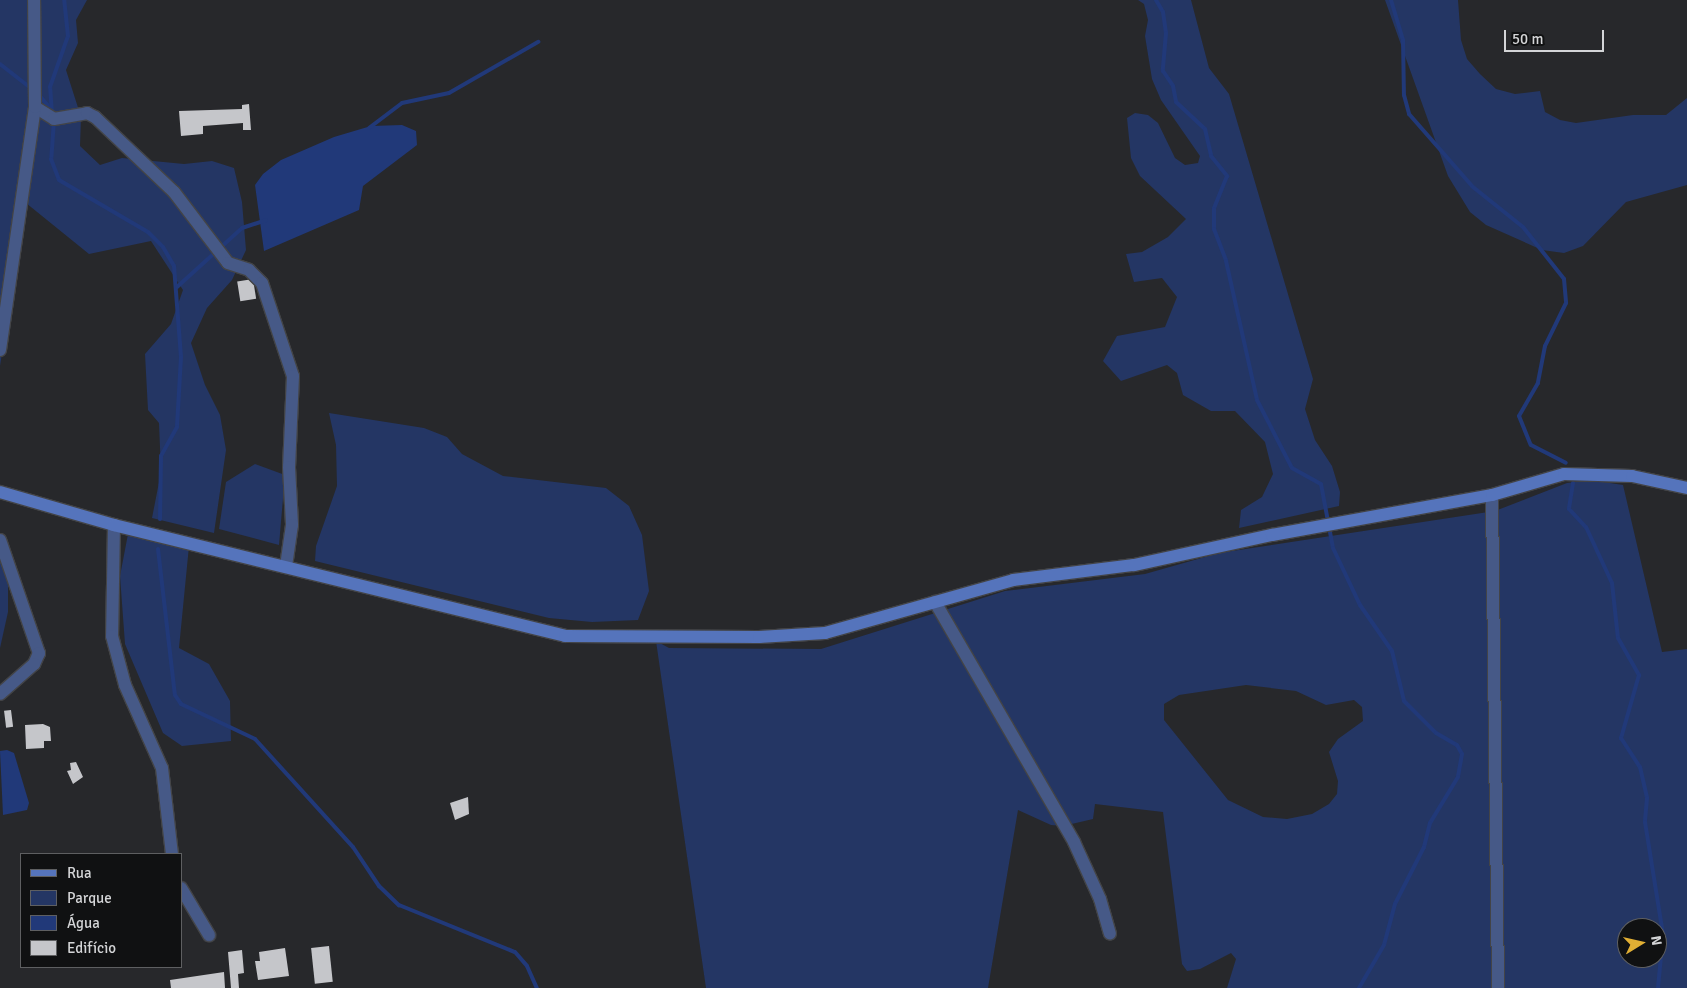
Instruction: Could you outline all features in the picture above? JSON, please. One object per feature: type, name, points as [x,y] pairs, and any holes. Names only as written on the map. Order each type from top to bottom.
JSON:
[{"type":"main road","points":[[0,492],[114,525],[565,636],[759,637],[826,633],[1013,580],[1134,565],[1272,535],[1492,495],[1548,477],[1585,472],[1632,476],[1687,488]]},
{"type":"street","points":[[0,350],[35,107],[34,0]]},
{"type":"street","points":[[35,107],[54,118],[87,114],[94,117],[174,192],[228,263],[249,270],[262,283],[293,376],[289,467],[292,525],[286,566]]},
{"type":"street","points":[[1492,495],[1498,988]]},
{"type":"street","points":[[114,525],[112,636],[125,685],[162,768],[172,853]]},
{"type":"street","points":[[0,540],[39,653],[34,664],[0,694]]},
{"type":"street","points":[[935,602],[1074,842],[1100,899],[1110,934]]},
{"type":"street","points":[[182,890],[209,935]]},
{"type":"green space","points":[[0,0],[87,0],[76,20],[78,43],[66,70],[81,117],[80,146],[100,165],[122,158],[184,164],[212,161],[234,168],[242,202],[246,250],[232,280],[207,308],[191,343],[205,385],[220,415],[226,450],[214,533],[152,518],[161,472],[159,423],[148,410],[145,354],[171,324],[183,290],[151,241],[89,254],[26,203],[0,366]]},
{"type":"green space","points":[[1138,0],[1191,0],[1209,68],[1229,94],[1313,379],[1305,409],[1315,440],[1332,466],[1340,492],[1339,506],[1239,528],[1241,510],[1262,497],[1273,474],[1265,442],[1235,411],[1211,411],[1183,395],[1177,373],[1167,365],[1121,381],[1103,361],[1117,336],[1165,327],[1177,297],[1162,278],[1134,282],[1126,254],[1142,252],[1168,237],[1186,219],[1140,176],[1131,158],[1127,118],[1135,113],[1148,115],[1158,123],[1175,158],[1185,165],[1198,163],[1200,156],[1161,100],[1152,79],[1145,36],[1148,20],[1144,4]]},
{"type":"green space","points":[[1385,0],[1458,0],[1461,40],[1467,59],[1496,89],[1515,94],[1540,91],[1545,112],[1560,120],[1576,123],[1633,115],[1666,115],[1687,98],[1687,185],[1626,202],[1583,246],[1564,253],[1542,250],[1486,225],[1470,212],[1448,176]]},
{"type":"green space","points":[[329,413],[424,428],[447,437],[462,454],[503,476],[606,488],[629,506],[642,535],[649,591],[638,620],[592,622],[549,618],[315,561],[316,546],[337,486],[336,445]]},
{"type":"green space","points":[[255,464],[285,475],[279,545],[219,529],[226,482]]},
{"type":"green space","points":[[1590,480],[1623,485],[1662,652],[1687,649],[1687,988],[1227,988],[1236,959],[1231,953],[1200,969],[1187,971],[1182,964],[1163,812],[1095,804],[1093,819],[1063,826],[1051,825],[1018,810],[988,988],[706,988],[656,641],[669,648],[821,649],[1005,591],[1145,574],[1219,553],[1495,511],[1567,483]],"holes":[[[1246,685],[1296,691],[1326,705],[1354,700],[1362,707],[1363,721],[1338,739],[1329,752],[1338,781],[1337,794],[1329,804],[1312,814],[1287,819],[1263,817],[1228,800],[1164,720],[1164,704],[1179,695]]]},
{"type":"green space","points":[[128,534],[189,546],[179,648],[209,664],[230,701],[231,741],[182,746],[163,733],[125,644],[120,576]]},
{"type":"green space","points":[[0,546],[8,585],[8,612],[0,648]]},
{"type":"water","points":[[402,125],[416,131],[417,145],[363,186],[359,210],[264,251],[255,185],[263,174],[281,160],[334,137],[371,126]]},
{"type":"water","points":[[7,750],[14,753],[29,803],[27,810],[3,815],[0,751]]},
{"type":"building","points":[[249,104],[251,130],[243,130],[243,123],[203,126],[203,134],[181,136],[179,111],[242,109],[242,105]]},
{"type":"building","points":[[253,279],[256,299],[240,301],[237,282]]},
{"type":"building","points":[[11,710],[13,727],[6,728],[4,711]]},
{"type":"building","points":[[43,724],[50,727],[51,741],[44,741],[44,748],[26,749],[25,725]]},
{"type":"building","points":[[76,762],[83,777],[73,784],[67,771],[71,770],[70,763]]},
{"type":"building","points":[[468,797],[469,814],[455,820],[450,803]]},
{"type":"building","points":[[329,946],[333,982],[315,984],[311,948]]},
{"type":"building","points":[[285,948],[289,976],[258,980],[255,961],[260,961],[259,952]]},
{"type":"building","points":[[242,950],[244,973],[238,974],[239,988],[231,988],[228,952]]},
{"type":"building","points":[[224,972],[225,988],[171,988],[170,980]]},
{"type":"waterway","points":[[52,114],[50,87],[68,36],[64,0]]},
{"type":"waterway","points":[[1156,0],[1163,12],[1166,33],[1163,71],[1173,86],[1176,102],[1205,129],[1211,156],[1227,176],[1214,209],[1214,229],[1226,261],[1257,400],[1292,468],[1321,484],[1333,548],[1360,605],[1392,651],[1404,701],[1436,733],[1457,745],[1462,754],[1458,777],[1430,823],[1424,847],[1395,904],[1384,945],[1359,988]]},
{"type":"waterway","points":[[1391,0],[1403,40],[1404,95],[1409,114],[1473,187],[1523,227],[1564,279],[1566,303],[1545,346],[1538,383],[1519,416],[1531,445],[1566,463]]},
{"type":"waterway","points":[[369,128],[402,103],[449,93],[538,42]]},
{"type":"waterway","points":[[0,64],[32,89]]},
{"type":"waterway","points":[[39,95],[49,107]]},
{"type":"waterway","points":[[54,120],[51,159],[59,180],[148,232],[163,247],[174,266],[181,357],[177,427],[161,456],[160,519]]},
{"type":"waterway","points":[[177,287],[242,228],[266,220]]},
{"type":"waterway","points":[[1573,483],[1569,509],[1586,527],[1612,583],[1618,638],[1639,675],[1621,738],[1640,767],[1647,798],[1645,822],[1663,935],[1658,988]]},
{"type":"waterway","points":[[158,549],[175,695],[181,704],[255,739],[353,847],[379,886],[399,905],[515,952],[527,966],[537,988]]}]
